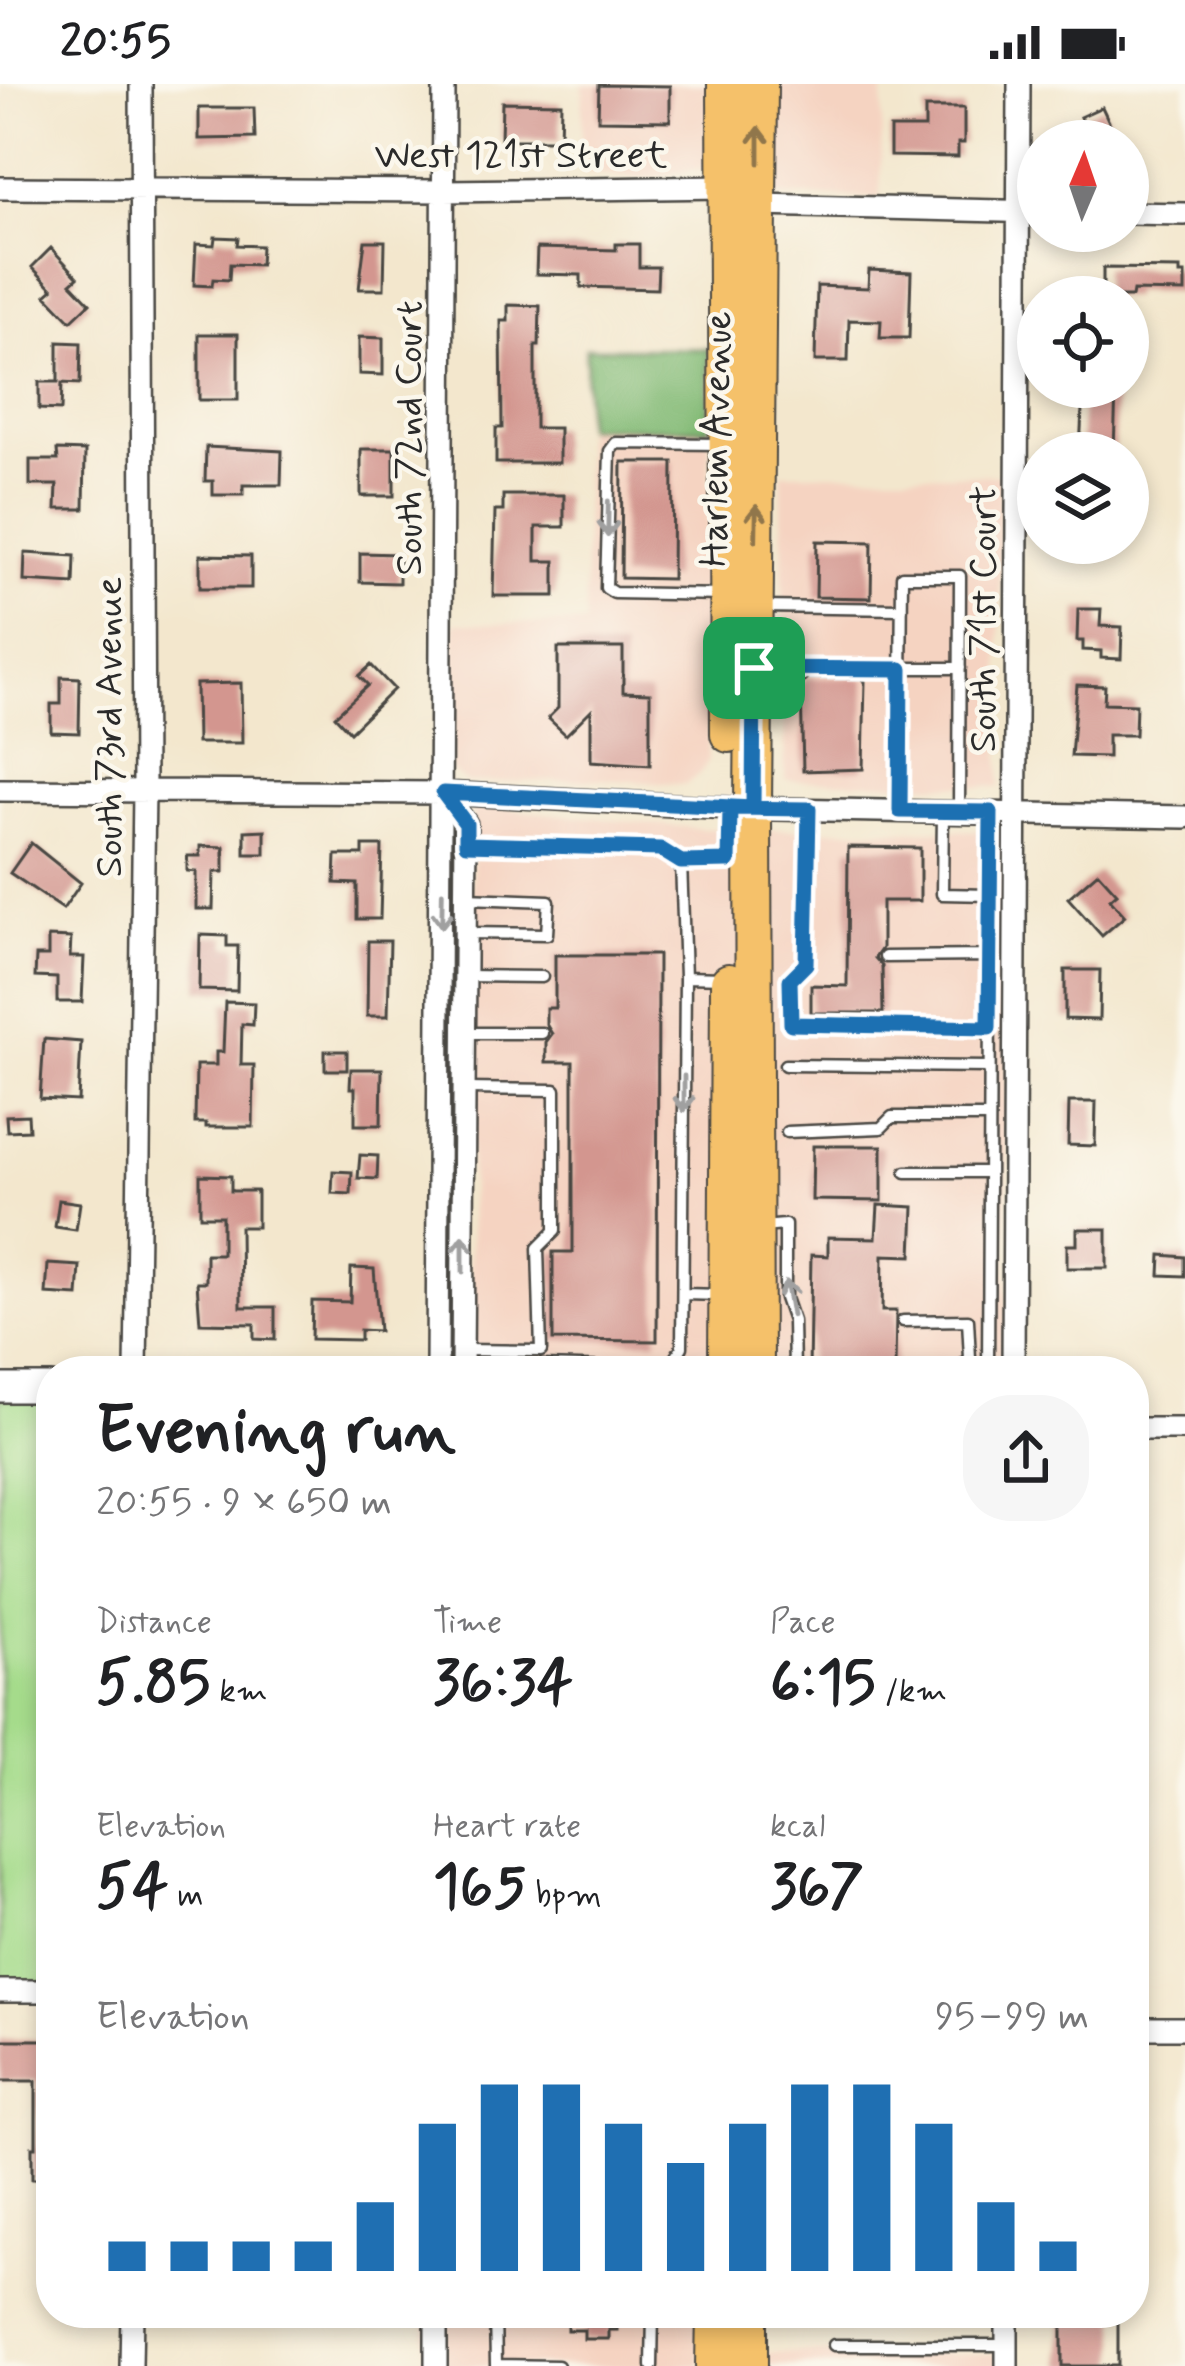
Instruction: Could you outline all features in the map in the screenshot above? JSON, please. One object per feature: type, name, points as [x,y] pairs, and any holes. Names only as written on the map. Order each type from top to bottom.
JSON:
[{"type":"main road","name":"Harlem Avenue","points":[[727,84],[727,444],[741,601],[754,668],[741,808],[729,861],[727,1356]]},
{"type":"main road","name":"Harlem Avenue","points":[[757,1356],[770,1227],[741,808],[741,601],[759,205],[759,84]]},
{"type":"main road","points":[[714,2366],[715,2328]]},
{"type":"main road","points":[[749,2328],[749,2366]]},
{"type":"street","name":"South 73rd Avenue","points":[[136,1356],[144,790],[141,84]]},
{"type":"street","name":"South 72nd Court","points":[[437,1356],[444,84]]},
{"type":"street","name":"South 71st Court","points":[[1019,84],[1022,120]]},
{"type":"street","name":"West 121st Street","points":[[0,188],[726,188],[759,205],[1017,212]]},
{"type":"street","points":[[1149,213],[1185,214]]},
{"type":"street","name":"South 71st Court","points":[[1013,1356],[1027,252]]},
{"type":"street","points":[[0,790],[443,793],[741,808],[1185,817]]},
{"type":"street","name":"South 72nd Court","points":[[443,793],[466,824],[462,1356]]},
{"type":"street","points":[[0,1388],[36,1388]]},
{"type":"street","points":[[1149,1429],[1185,1430]]},
{"type":"street","points":[[0,1991],[36,1991]]},
{"type":"street","points":[[1149,2028],[1185,2028]]},
{"type":"street","points":[[131,2328],[131,2366]]},
{"type":"street","points":[[436,2328],[436,2366]]},
{"type":"lane","points":[[727,444],[616,443],[610,451],[606,587],[614,593],[902,609]]},
{"type":"lane","points":[[900,811],[902,576],[960,576],[960,668],[943,894],[990,895]]},
{"type":"lane","points":[[754,668],[960,668]]},
{"type":"lane","points":[[809,809],[806,964],[790,980],[791,1024],[989,1028]]},
{"type":"lane","points":[[988,1356],[991,812]]},
{"type":"lane","points":[[466,844],[660,849],[681,862],[729,861]]},
{"type":"lane","points":[[676,1356],[682,1347],[683,1294],[681,862]]},
{"type":"lane","points":[[465,933],[547,934],[549,901],[466,898]]},
{"type":"lane","points":[[885,957],[990,956]]},
{"type":"lane","points":[[465,976],[542,977]]},
{"type":"lane","points":[[685,977],[729,978]]},
{"type":"lane","points":[[464,1033],[542,1033]]},
{"type":"lane","points":[[785,1065],[989,1067]]},
{"type":"lane","points":[[464,1089],[555,1090],[555,1231],[538,1248],[541,1356]]},
{"type":"lane","points":[[787,1132],[881,1128],[892,1117],[989,1118]]},
{"type":"lane","points":[[906,1172],[989,1172]]},
{"type":"lane","points":[[770,1227],[794,1321],[794,1356]]},
{"type":"lane","points":[[683,1294],[727,1295]]},
{"type":"lane","points":[[903,1321],[968,1320],[970,1356]]},
{"type":"lane","points":[[970,1347],[988,1347]]},
{"type":"lane","points":[[497,1356],[541,1351]]},
{"type":"lane","points":[[495,2328],[496,2366],[558,2366]]},
{"type":"lane","points":[[652,2328],[652,2366]]},
{"type":"lane","points":[[834,2345],[1007,2356]]},
{"type":"shaded area","points":[[583,84],[713,84],[712,166],[649,178],[581,172]]},
{"type":"shaded area","points":[[771,84],[883,84],[880,198],[770,195]]},
{"type":"shaded area","points":[[585,427],[709,429],[708,760],[685,785],[600,779],[467,783],[450,769],[455,623],[585,624]]},
{"type":"shaded area","points":[[782,473],[1000,475],[1000,787],[785,780]]},
{"type":"shaded area","points":[[473,806],[702,829],[1008,831],[1006,1356],[470,1356]]},
{"type":"shaded area","points":[[425,2328],[700,2328],[700,2366],[424,2366]]},
{"type":"shaded area","points":[[762,2352],[1000,2354],[1000,2366],[762,2366]]},
{"type":"green space","points":[[586,348],[709,349],[709,429],[585,427]]},
{"type":"green space","points":[[0,1398],[36,1398],[36,1983],[0,1982]]},
{"type":"building","points":[[599,85],[670,86],[670,121],[598,120]]},
{"type":"building","points":[[502,102],[561,103],[560,140],[501,140]]},
{"type":"building","points":[[1102,107],[1108,120],[1082,120]]},
{"type":"building","points":[[199,108],[254,108],[255,138],[199,139]]},
{"type":"building","points":[[925,108],[964,108],[964,143],[958,143],[958,157],[890,156],[890,128],[925,128]]},
{"type":"building","points":[[215,237],[238,238],[237,245],[261,246],[260,265],[230,264],[229,280],[194,285],[196,244],[214,245]]},
{"type":"building","points":[[365,241],[385,241],[384,289],[359,289]]},
{"type":"building","points":[[616,244],[639,244],[639,267],[658,267],[657,289],[581,287],[581,275],[536,274],[537,248],[616,250]]},
{"type":"building","points":[[51,248],[78,277],[71,283],[90,303],[71,321],[46,295],[53,289],[32,267]]},
{"type":"building","points":[[1103,268],[1180,269],[1185,274],[1185,292],[1149,291],[1149,276],[1103,276]]},
{"type":"building","points":[[869,270],[911,272],[909,338],[880,338],[881,321],[849,320],[848,361],[815,361],[817,286],[868,288]]},
{"type":"building","points":[[508,305],[540,306],[535,428],[559,428],[559,463],[496,463],[496,428],[502,428],[501,321],[508,321]]},
{"type":"building","points":[[199,334],[238,334],[238,400],[199,400]]},
{"type":"building","points":[[359,337],[383,338],[383,375],[359,374]]},
{"type":"building","points":[[58,342],[81,343],[80,384],[62,383],[61,410],[39,409],[39,382],[58,382]]},
{"type":"building","points":[[1082,408],[1115,408],[1115,432],[1081,432]]},
{"type":"building","points":[[206,447],[282,451],[281,485],[243,485],[243,495],[213,495],[213,481],[205,481]]},
{"type":"building","points":[[361,449],[394,449],[394,496],[361,496]]},
{"type":"building","points":[[57,450],[85,451],[84,509],[56,509],[57,485],[30,485],[30,460],[58,460]]},
{"type":"building","points":[[622,462],[673,462],[672,579],[621,578]]},
{"type":"building","points":[[503,495],[564,495],[564,527],[536,527],[536,561],[555,561],[555,596],[493,596],[495,511],[503,511]]},
{"type":"building","points":[[817,541],[872,542],[871,598],[816,597]]},
{"type":"building","points":[[25,553],[75,556],[74,584],[24,581]]},
{"type":"building","points":[[360,553],[399,554],[399,583],[360,582]]},
{"type":"building","points":[[200,555],[251,556],[251,588],[200,588]]},
{"type":"building","points":[[1078,609],[1101,609],[1100,626],[1122,627],[1121,659],[1101,658],[1101,651],[1083,650],[1083,641],[1077,641]]},
{"type":"building","points":[[558,648],[623,648],[623,692],[650,693],[650,765],[591,761],[591,710],[566,735],[548,718],[558,708]]},
{"type":"building","points":[[371,665],[394,689],[350,732],[335,716],[368,685],[359,676]]},
{"type":"building","points":[[61,677],[80,678],[79,733],[51,732],[51,704],[61,704]]},
{"type":"building","points":[[808,678],[865,681],[863,769],[803,771],[801,685]]},
{"type":"building","points":[[241,683],[242,743],[197,743],[196,684]]},
{"type":"building","points":[[1077,685],[1105,686],[1104,703],[1136,704],[1135,735],[1108,735],[1108,757],[1071,756]]},
{"type":"building","points":[[265,830],[265,854],[245,854],[245,831]]},
{"type":"building","points":[[31,843],[81,883],[63,909],[10,873]]},
{"type":"building","points":[[200,846],[224,847],[224,872],[214,872],[213,909],[196,909],[196,872],[187,871],[187,856],[200,856]]},
{"type":"building","points":[[363,846],[382,846],[380,919],[357,919],[357,884],[335,883],[336,855],[363,855]]},
{"type":"building","points":[[848,847],[920,848],[920,901],[882,901],[882,948],[875,958],[882,966],[883,1013],[811,1013],[811,985],[847,986]]},
{"type":"building","points":[[1098,872],[1117,893],[1110,899],[1125,916],[1102,936],[1068,898]]},
{"type":"building","points":[[200,935],[227,936],[227,946],[238,946],[237,991],[199,990]]},
{"type":"building","points":[[48,937],[71,938],[70,957],[84,957],[82,1002],[57,1002],[57,978],[35,977],[36,956],[48,956]]},
{"type":"building","points":[[368,941],[390,941],[388,1016],[367,1016]]},
{"type":"building","points":[[555,955],[658,955],[657,1341],[553,1340],[553,1252],[573,1252],[573,1062],[546,1062],[546,1042],[552,1034],[546,1008],[555,1008]]},
{"type":"building","points":[[1065,970],[1100,970],[1099,1020],[1065,1019]]},
{"type":"building","points":[[225,1002],[254,1003],[253,1025],[242,1024],[241,1065],[254,1065],[253,1127],[195,1123],[196,1065],[216,1065],[216,1052],[223,1052]]},
{"type":"building","points":[[44,1039],[81,1042],[78,1101],[40,1099]]},
{"type":"building","points":[[325,1051],[347,1051],[347,1070],[325,1070]]},
{"type":"building","points":[[351,1069],[382,1069],[381,1125],[355,1125]]},
{"type":"building","points":[[1069,1102],[1096,1102],[1095,1146],[1068,1145]]},
{"type":"building","points":[[28,1115],[29,1130],[7,1131],[6,1116]]},
{"type":"building","points":[[813,1146],[882,1146],[882,1201],[812,1200]]},
{"type":"building","points":[[360,1155],[378,1156],[377,1179],[358,1178]]},
{"type":"building","points":[[333,1171],[352,1172],[351,1194],[332,1193]]},
{"type":"building","points":[[200,1175],[231,1176],[231,1191],[257,1191],[257,1227],[240,1227],[241,1307],[275,1307],[275,1340],[254,1339],[254,1324],[200,1323],[197,1282],[206,1282],[206,1254],[222,1254],[222,1216],[200,1216]]},
{"type":"building","points":[[59,1200],[80,1203],[76,1230],[55,1227]]},
{"type":"building","points":[[878,1205],[914,1207],[912,1256],[883,1255],[882,1311],[896,1311],[895,1356],[809,1356],[811,1255],[828,1256],[828,1237],[876,1238]]},
{"type":"building","points":[[1077,1229],[1107,1229],[1107,1268],[1067,1268],[1067,1245],[1077,1245]]},
{"type":"building","points":[[1161,1255],[1185,1257],[1185,1276],[1160,1275]]},
{"type":"building","points":[[48,1264],[80,1266],[78,1296],[46,1294]]},
{"type":"building","points":[[351,1268],[374,1269],[379,1331],[360,1330],[360,1340],[311,1339],[312,1301],[350,1302]]},
{"type":"building","points":[[0,2040],[36,2040],[36,2081],[0,2081]]},
{"type":"building","points":[[32,2147],[36,2147],[36,2179],[32,2179]]},
{"type":"building","points":[[618,2328],[609,2330],[609,2339],[584,2339],[584,2330],[567,2330]]},
{"type":"building","points":[[1062,2328],[1118,2328],[1118,2366],[1062,2366]]},
{"type":"route","points":[[754,668],[901,669],[900,811],[991,812],[989,1028],[791,1024],[790,980],[806,964],[809,809],[730,808],[729,861],[681,862],[660,849],[466,844],[466,824],[443,793],[753,808],[754,668]]}]
